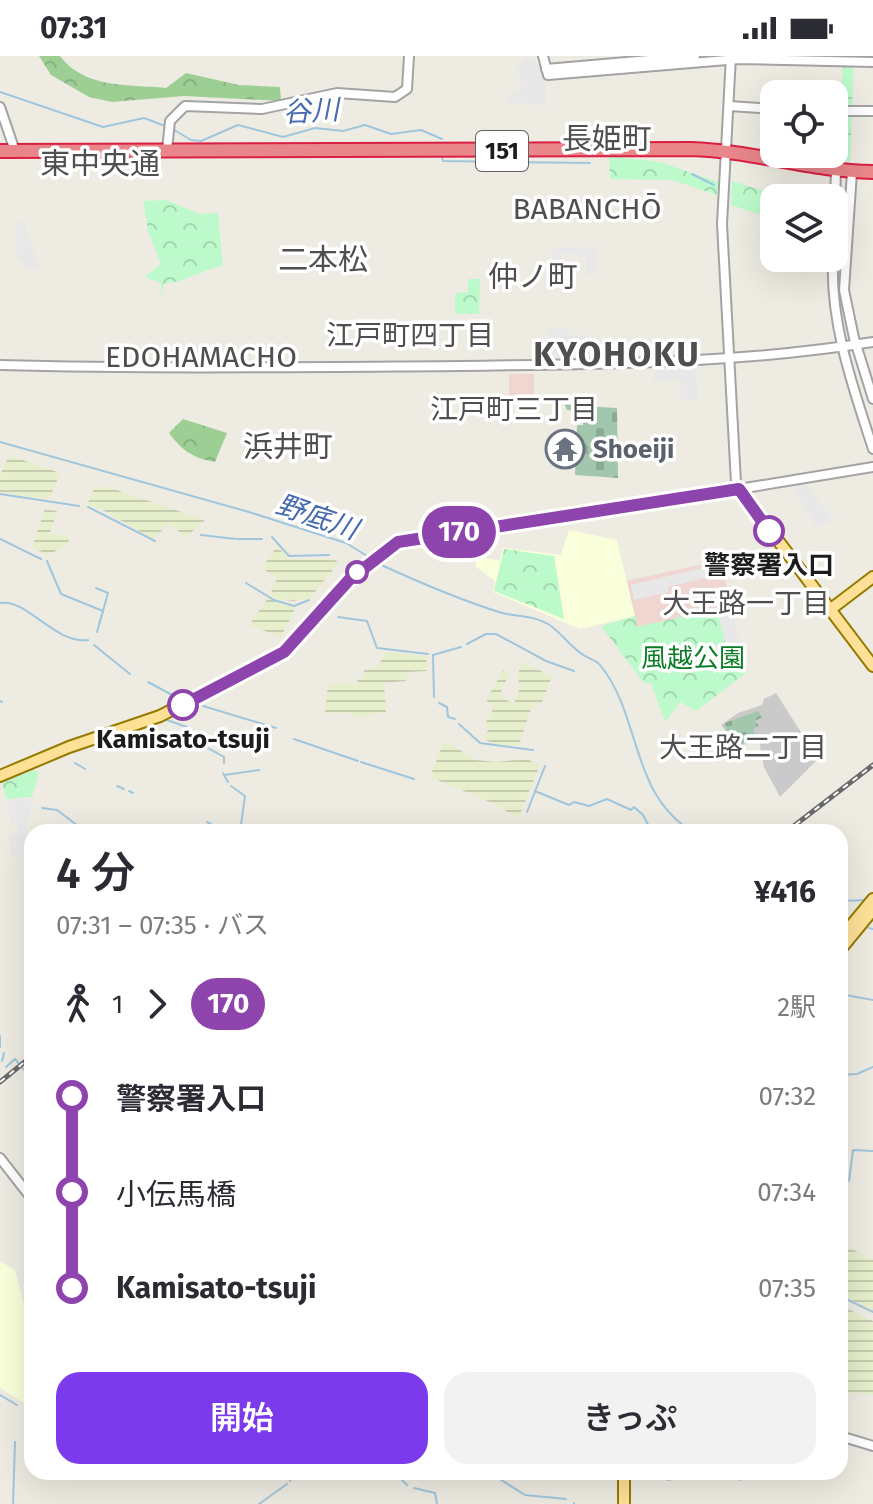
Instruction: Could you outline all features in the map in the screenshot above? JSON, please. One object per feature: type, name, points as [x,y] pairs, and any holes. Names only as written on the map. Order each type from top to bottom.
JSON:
[{"type":"highway","name":"151","points":[[0,151],[727,150],[836,170],[873,172]]},
{"type":"main road","points":[[0,776],[69,747],[160,716],[284,652],[359,571],[398,542],[739,489],[873,666]]},
{"type":"main road","points":[[831,609],[873,577]]},
{"type":"main road","points":[[848,937],[873,899]]},
{"type":"main road","points":[[848,931],[873,910]]},
{"type":"main road","points":[[624,1480],[624,1504]]},
{"type":"main road","points":[[630,1480],[630,1504]]},
{"type":"street","points":[[167,150],[169,128],[176,112],[190,105],[262,109],[337,93],[395,97],[407,89],[409,56]]},
{"type":"street","points":[[543,56],[547,72]]},
{"type":"street","points":[[547,72],[695,56]]},
{"type":"street","points":[[547,72],[730,58],[873,62]]},
{"type":"street","points":[[730,58],[724,198],[729,360],[739,489],[873,467]]},
{"type":"street","points":[[729,106],[760,108]]},
{"type":"street","points":[[0,107],[15,151]]},
{"type":"street","points":[[848,111],[873,111]]},
{"type":"street","points":[[835,184],[836,170]]},
{"type":"street","points":[[852,172],[844,290],[856,345],[873,399]]},
{"type":"street","points":[[833,272],[832,291],[843,346],[873,449]]},
{"type":"street","points":[[0,365],[165,369],[560,367],[729,360],[873,342]]},
{"type":"street","points":[[0,1158],[24,1189]]},
{"type":"street","points":[[848,1438],[873,1446]]},
{"type":"shaded area","points":[[527,57],[539,65],[545,79],[546,105],[506,103],[506,98],[521,89],[518,67]]},
{"type":"shaded area","points":[[16,222],[24,222],[39,269],[22,268],[21,259],[17,260]]},
{"type":"shaded area","points":[[595,247],[595,275],[586,276],[586,255],[562,254],[562,275],[552,275],[553,248]]},
{"type":"shaded area","points":[[549,328],[569,329],[569,336],[589,335],[590,360],[550,360]]},
{"type":"shaded area","points":[[697,369],[698,400],[681,400],[680,380],[653,381],[653,371]]},
{"type":"shaded area","points":[[509,374],[534,374],[534,402],[509,402]]},
{"type":"shaded area","points":[[14,457],[60,473],[49,500],[0,492],[0,475],[8,458]]},
{"type":"shaded area","points":[[806,484],[833,519],[816,528],[797,493],[796,486]]},
{"type":"shaded area","points":[[95,486],[114,489],[205,520],[185,538],[170,523],[153,539],[101,509],[87,505]]},
{"type":"shaded area","points":[[45,509],[57,511],[50,533],[70,537],[67,545],[48,555],[32,547]]},
{"type":"shaded area","points":[[569,530],[617,540],[635,616],[580,629],[493,592],[495,581],[475,566],[477,556],[500,561],[503,548],[561,555]]},
{"type":"shaded area","points":[[277,546],[289,559],[332,559],[339,562],[310,598],[293,601],[278,599],[270,595],[277,578],[262,568]]},
{"type":"shaded area","points":[[721,560],[731,606],[637,627],[626,581]]},
{"type":"shaded area","points":[[719,564],[721,574],[668,587],[669,592],[634,600],[631,585]]},
{"type":"shaded area","points":[[268,598],[296,607],[281,637],[249,625]]},
{"type":"shaded area","points":[[730,606],[743,653],[719,660],[715,645],[725,642],[717,610]]},
{"type":"shaded area","points":[[386,652],[426,656],[427,671],[408,672],[406,681],[384,683],[386,712],[354,718],[352,713],[325,713],[328,683],[358,684],[357,679],[364,677],[364,670],[377,668]]},
{"type":"shaded area","points":[[521,662],[552,676],[542,702],[531,709],[519,745],[500,746],[483,739],[489,728],[484,725],[494,708],[486,700],[503,671],[507,673],[507,679],[499,696],[514,704],[520,688],[518,676]]},
{"type":"shaded area","points":[[776,693],[818,759],[780,797],[764,767],[759,741],[738,746],[721,725],[738,713],[762,705],[764,699]]},
{"type":"shaded area","points":[[447,742],[476,760],[526,759],[540,765],[518,819],[495,804],[430,777],[443,744]]},
{"type":"shaded area","points":[[33,799],[27,824],[24,824],[24,854],[10,855],[9,834],[18,832],[17,823],[10,823],[8,800]]},
{"type":"shaded area","points":[[848,1247],[873,1260],[873,1311],[848,1298]]},
{"type":"shaded area","points":[[0,1261],[15,1270],[24,1304],[24,1403],[0,1388]]},
{"type":"shaded area","points":[[848,1309],[873,1321],[873,1395],[848,1392]]},
{"type":"green space","points":[[39,56],[60,56],[82,74],[108,83],[166,88],[186,73],[239,85],[280,87],[281,101],[184,96],[112,102],[89,97],[51,75]]},
{"type":"green space","points":[[843,56],[854,56],[850,162],[848,80],[842,80]]},
{"type":"green space","points":[[609,156],[660,162],[718,182],[717,195],[672,180],[610,179]]},
{"type":"green space","points":[[732,181],[760,190],[760,214],[731,205]]},
{"type":"green space","points":[[166,200],[200,214],[218,213],[223,266],[164,283],[161,298],[161,283],[145,277],[161,264],[148,231],[143,201]]},
{"type":"green space","points":[[468,279],[480,279],[479,314],[455,314],[455,293],[468,292]]},
{"type":"green space","points":[[565,405],[617,408],[618,478],[575,475],[577,425],[583,425],[583,411],[567,410]]},
{"type":"green space","points":[[183,419],[227,433],[215,462],[189,453],[169,433]]},
{"type":"green space","points":[[504,549],[554,556],[564,619],[494,591]]},
{"type":"green space","name":"風越公園","points":[[731,606],[747,672],[696,711],[680,702],[665,722],[651,683],[644,683],[601,626],[635,616],[637,627]]},
{"type":"green space","points":[[758,711],[762,717],[755,721],[759,726],[753,729],[757,739],[738,745],[732,733],[726,731],[725,723]]},
{"type":"green space","points":[[34,770],[39,772],[32,797],[7,799],[2,783]]},
{"type":"waterway","name":"谷川","points":[[0,92],[103,127],[144,118],[165,126]]},
{"type":"waterway","name":"谷川","points":[[171,128],[191,140],[201,141],[238,125],[283,137],[315,128],[343,131],[365,125],[391,134],[421,130],[442,139]]},
{"type":"waterway","name":"谷川","points":[[442,157],[443,161],[590,163]]},
{"type":"waterway","name":"谷川","points":[[692,174],[714,185]]},
{"type":"waterway","name":"野底川","points":[[0,442],[249,512],[346,543],[372,559]]},
{"type":"waterway","points":[[0,494],[79,506]]},
{"type":"waterway","points":[[88,507],[155,541]]},
{"type":"waterway","points":[[201,535],[236,539]]},
{"type":"waterway","points":[[272,537],[289,556],[329,555]]},
{"type":"waterway","points":[[0,539],[41,559]]},
{"type":"waterway","points":[[238,539],[262,539]]},
{"type":"waterway","points":[[47,561],[61,594],[103,611],[99,625]]},
{"type":"waterway","name":"野底川","points":[[377,563],[486,608],[542,621],[553,627],[580,653],[598,663],[623,707],[657,797],[682,824]]},
{"type":"waterway","points":[[246,583],[274,600],[294,606],[309,600]]},
{"type":"waterway","points":[[96,588],[108,593],[97,632]]},
{"type":"waterway","points":[[0,603],[20,607],[64,635],[88,640]]},
{"type":"waterway","points":[[338,617],[367,621],[377,648],[428,654]]},
{"type":"waterway","points":[[467,644],[486,634],[496,634],[546,661],[574,671]]},
{"type":"waterway","points":[[94,645],[130,674]]},
{"type":"waterway","points":[[434,697],[433,655],[461,647]]},
{"type":"waterway","points":[[148,682],[174,696]]},
{"type":"waterway","points":[[439,703],[447,707],[448,717],[455,719]]},
{"type":"waterway","points":[[203,706],[276,728]]},
{"type":"waterway","points":[[164,719],[187,727],[190,738],[224,757],[224,763]]},
{"type":"waterway","points":[[459,724],[480,743],[533,750]]},
{"type":"waterway","points":[[294,739],[358,761]]},
{"type":"waterway","points":[[361,762],[414,779]]},
{"type":"waterway","points":[[75,763],[85,769]]},
{"type":"waterway","points":[[527,812],[545,766]]},
{"type":"waterway","points":[[224,775],[259,770]]},
{"type":"waterway","points":[[223,773],[228,782]]},
{"type":"waterway","points":[[117,786],[124,789]]},
{"type":"waterway","points":[[231,786],[245,796],[241,824]]},
{"type":"waterway","points":[[129,791],[133,793]]},
{"type":"waterway","points":[[535,791],[569,805],[574,802],[589,806],[607,799],[631,810],[634,807],[648,824]]},
{"type":"waterway","points":[[42,808],[57,810],[75,824]]},
{"type":"waterway","points":[[207,822],[211,824]]},
{"type":"waterway","name":"野底川","points":[[848,901],[868,900]]},
{"type":"waterway","points":[[869,928],[873,929]]},
{"type":"waterway","points":[[848,995],[873,1000]]},
{"type":"waterway","points":[[0,1036],[0,1047]]},
{"type":"waterway","points":[[2,1061],[4,1053]]},
{"type":"waterway","points":[[6,1067],[15,1059],[24,1070]]},
{"type":"waterway","points":[[848,1075],[873,1067]]},
{"type":"waterway","points":[[849,1181],[853,1150],[873,1151]]},
{"type":"waterway","points":[[848,1300],[873,1312]]},
{"type":"waterway","points":[[0,1395],[17,1405]]},
{"type":"waterway","points":[[13,1504],[15,1442]]},
{"type":"waterway","points":[[402,1480],[407,1485]]},
{"type":"waterway","points":[[501,1480],[525,1495],[566,1499]]},
{"type":"waterway","points":[[259,1504],[287,1484]]},
{"type":"waterway","points":[[414,1488],[435,1493],[437,1504]]},
{"type":"railway","points":[[796,824],[873,765]]},
{"type":"railway","points":[[0,1082],[24,1062]]},
{"type":"bus line","name":"170","points":[[183,705],[292,646],[339,589],[398,542],[651,500],[739,489],[769,531]]},
{"type":"place","name":"Shoeiji","points":[[565,449]]},
{"type":"place","name":"警察署入口","points":[[769,531]]},
{"type":"place","name":"Kamisato-tsuji","points":[[183,705]]},
{"type":"district","name":"長姫町","points":[[607,139]]},
{"type":"district","name":"東中央通","points":[[100,164]]},
{"type":"district","name":"BABANCHŌ","points":[[587,209]]},
{"type":"district","name":"二本松","points":[[323,260]]},
{"type":"district","name":"仲ノ町","points":[[533,277]]},
{"type":"district","name":"江戸町四丁目","points":[[410,335]]},
{"type":"district","name":"KYOHOKU","points":[[617,354]]},
{"type":"district","name":"EDOHAMACHO","points":[[201,357]]},
{"type":"district","name":"江戸町三丁目","points":[[514,409]]},
{"type":"district","name":"浜井町","points":[[288,447]]},
{"type":"district","name":"大王路一丁目","points":[[746,603]]},
{"type":"district","name":"大王路二丁目","points":[[743,747]]}]
